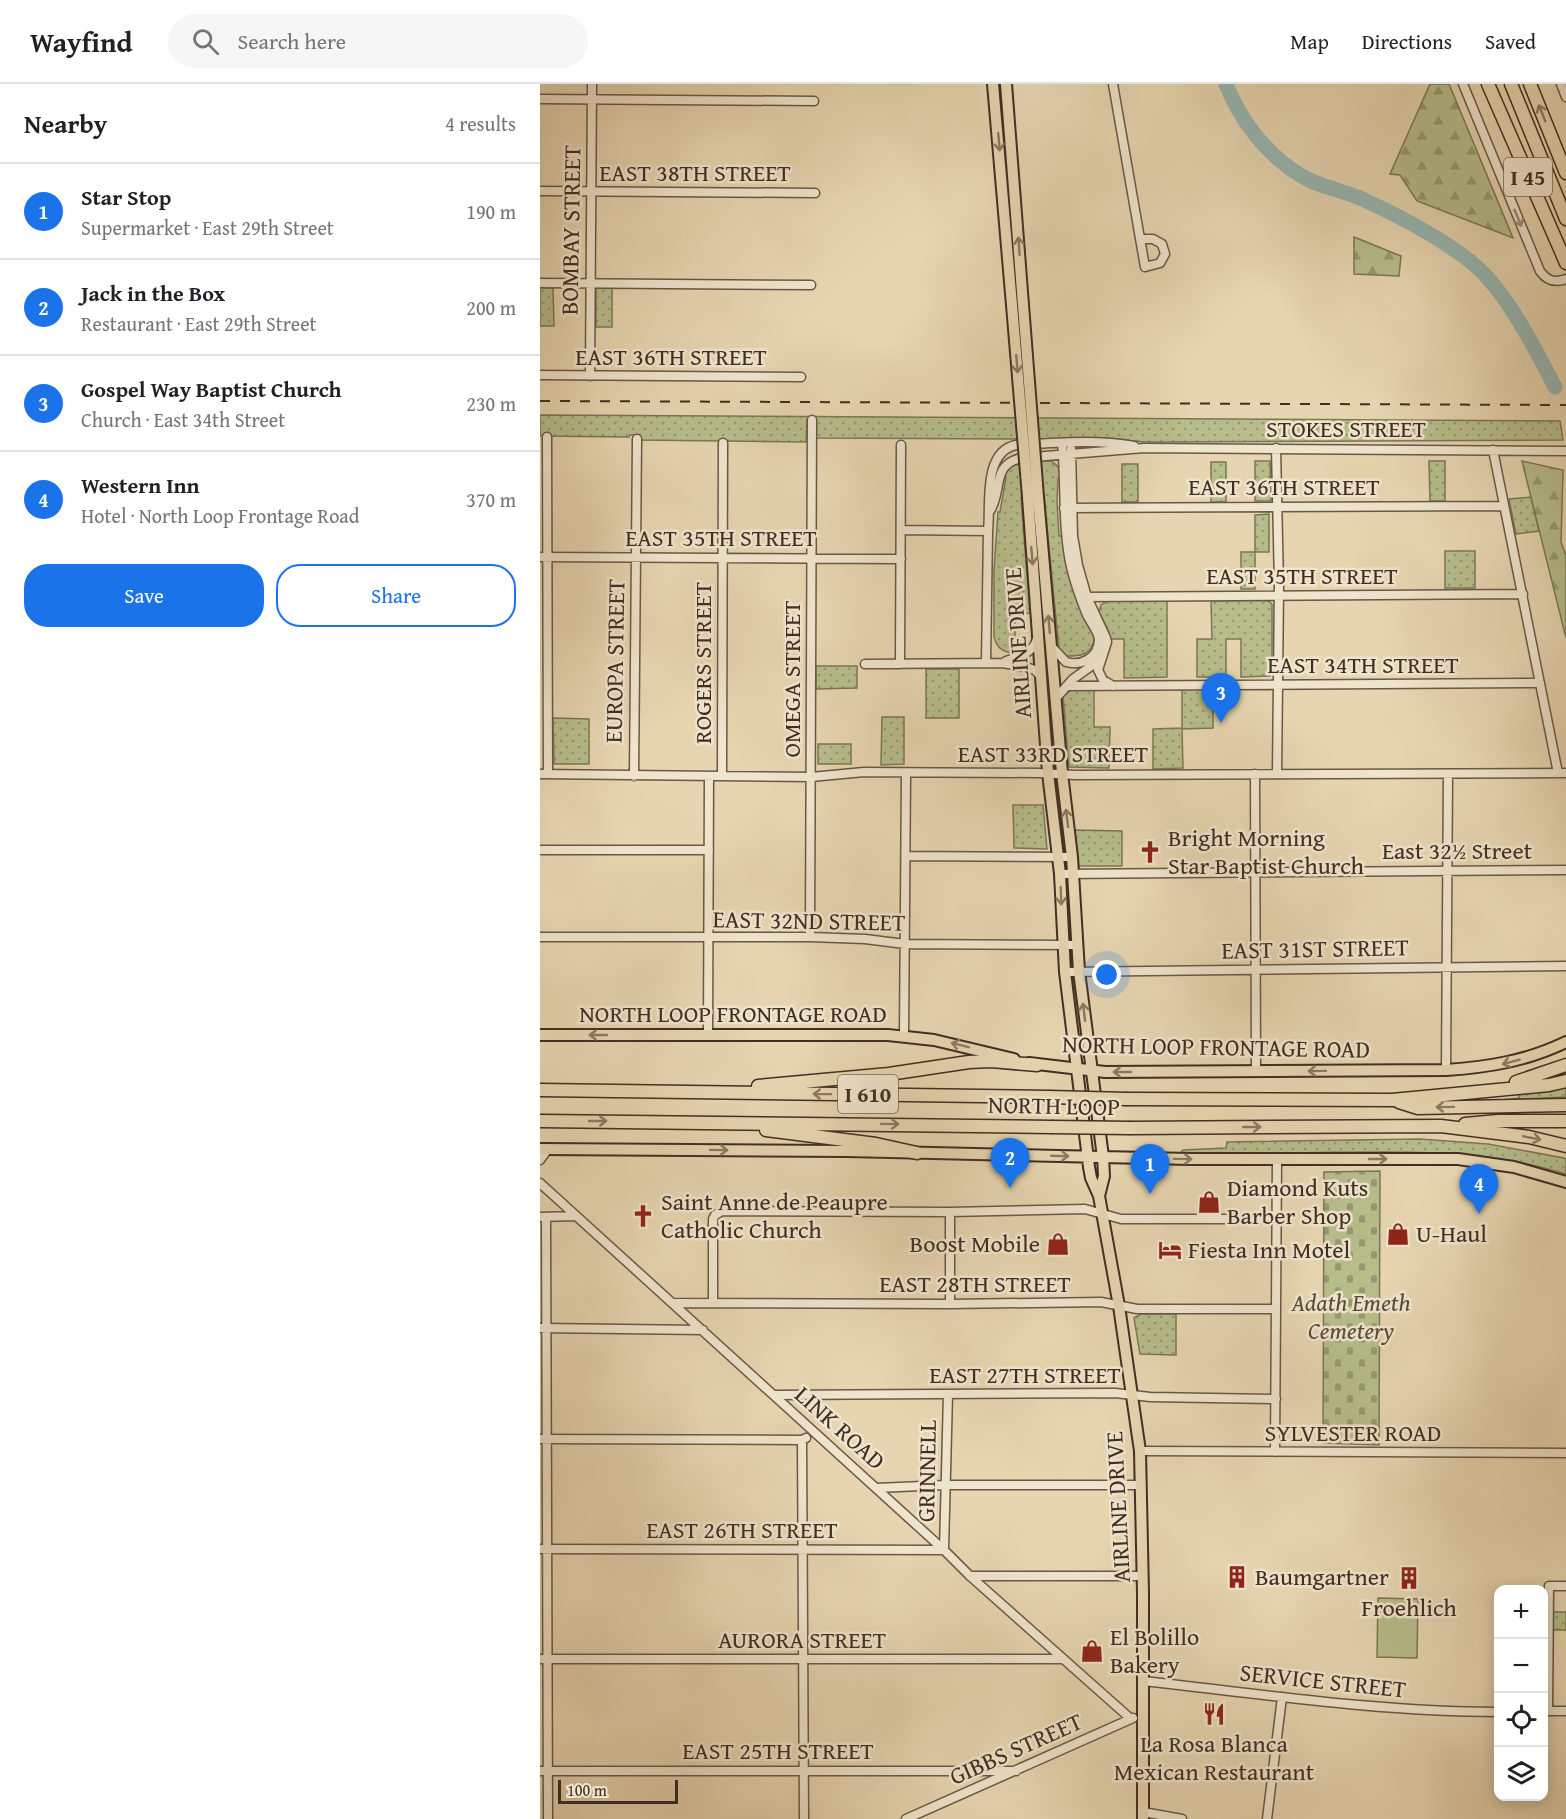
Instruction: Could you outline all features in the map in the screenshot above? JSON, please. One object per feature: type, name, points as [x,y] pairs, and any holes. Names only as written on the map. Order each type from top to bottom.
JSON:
[{"type":"highway","name":"I 45","points":[[1486,84],[1566,263]]},
{"type":"highway","points":[[1511,84],[1566,219]]},
{"type":"highway","name":"I 45","points":[[1532,86],[1566,173]]},
{"type":"highway","points":[[688,1092],[889,1074],[969,1062],[991,1061],[1038,1065]]},
{"type":"highway","points":[[1498,1089],[1566,1065]]},
{"type":"highway","name":"NORTH LOOP","points":[[540,1090],[1127,1099],[1392,1100],[1549,1085],[1566,1081]]},
{"type":"highway","points":[[1392,1100],[1418,1108],[1566,1104]]},
{"type":"highway","name":"NORTH LOOP","points":[[540,1121],[1130,1128],[1441,1126],[1529,1137],[1566,1146]]},
{"type":"highway","points":[[1441,1126],[1498,1121],[1566,1121]]},
{"type":"highway","points":[[706,1122],[876,1143],[917,1153]]},
{"type":"main road","name":"AIRLINE DRIVE","points":[[993,84],[1017,305],[1033,497],[1051,646],[1072,857],[1076,945],[1103,1157],[1104,1176],[1100,1196],[1140,1451],[1143,1576],[1143,1816]]},
{"type":"main road","name":"AIRLINE DRIVE","points":[[1006,84],[1017,305]]},
{"type":"main road","name":"AIRLINE DRIVE","points":[[1033,497],[1038,633],[1048,773],[1059,857],[1065,972],[1091,1178],[1100,1196]]},
{"type":"main road","name":"NORTH LOOP FRONTAGE ROAD","points":[[540,1035],[904,1036],[950,1043],[1038,1065],[1105,1072],[1446,1070],[1501,1065],[1550,1050],[1566,1042]]},
{"type":"main road","points":[[544,1149],[1088,1157],[1458,1159],[1514,1167],[1566,1182]]},
{"type":"street","name":"BOMBAY STREET","points":[[590,376],[592,84]]},
{"type":"street","points":[[1113,84],[1140,239],[1145,267],[1160,263],[1165,254],[1162,244],[1153,239],[1140,239]]},
{"type":"street","points":[[1462,84],[1540,271],[1545,278],[1556,282],[1566,279]]},
{"type":"street","points":[[1561,84],[1566,97]]},
{"type":"street","points":[[540,99],[814,101]]},
{"type":"street","name":"EAST 38TH STREET","points":[[540,191],[814,193]]},
{"type":"street","points":[[540,283],[811,285]]},
{"type":"street","name":"EAST 36TH STREET","points":[[540,375],[801,377]]},
{"type":"street","name":"OMEGA STREET","points":[[810,937],[812,420]]},
{"type":"street","points":[[544,774],[544,557],[547,437]]},
{"type":"street","name":"EUROPA STREET","points":[[634,776],[637,439]]},
{"type":"street","name":"ROGERS STREET","points":[[722,775],[723,442]]},
{"type":"street","name":"STOKES STREET","points":[[990,511],[988,503],[993,468],[1003,450],[1016,445],[1066,442],[1113,443],[1144,448]]},
{"type":"street","name":"AIRLINE DRIVE","points":[[1051,646],[1066,662],[1080,664],[1090,659],[1096,651],[1099,639],[1070,560],[1066,442]]},
{"type":"street","points":[[900,664],[901,445]]},
{"type":"street","name":"STOKES STREET","points":[[1548,449],[1566,445]]},
{"type":"street","name":"STOKES STREET","points":[[990,511],[995,502],[1000,472],[1010,462],[1021,458],[1144,448],[1548,449],[1566,451]]},
{"type":"street","points":[[1276,448],[1279,596],[1277,774]]},
{"type":"street","points":[[1493,450],[1540,683],[1562,773]]},
{"type":"street","name":"EAST 36TH STREET","points":[[1068,508],[1503,506]]},
{"type":"street","points":[[986,663],[990,511]]},
{"type":"street","points":[[901,530],[988,531]]},
{"type":"street","name":"EAST 35TH STREET","points":[[544,557],[901,559]]},
{"type":"street","name":"EAST 35TH STREET","points":[[1084,598],[1523,594]]},
{"type":"street","name":"AIRLINE DRIVE","points":[[1056,698],[1072,679],[1101,659],[1107,642],[1084,598]]},
{"type":"street","points":[[1003,663],[1024,655],[1033,648],[1038,633]]},
{"type":"street","points":[[1101,659],[1098,665],[1100,676],[1113,686]]},
{"type":"street","points":[[865,664],[1003,663],[1035,670],[1042,678]]},
{"type":"street","name":"EAST 34TH STREET","points":[[1067,686],[1540,683]]},
{"type":"street","name":"EAST 33RD STREET","points":[[544,774],[811,777],[864,772],[1062,773],[1075,775],[1562,773]]},
{"type":"street","points":[[904,1036],[906,773]]},
{"type":"street","points":[[1255,774],[1256,1071]]},
{"type":"street","points":[[1446,1070],[1448,774]]},
{"type":"street","name":"ROGERS STREET","points":[[708,1035],[709,776]]},
{"type":"street","points":[[540,850],[709,850]]},
{"type":"street","points":[[906,856],[1072,857]]},
{"type":"street","name":"East 32½ Street","points":[[1060,874],[1566,870]]},
{"type":"street","name":"EAST 32ND STREET","points":[[540,937],[810,937],[905,944],[1076,945]]},
{"type":"street","name":"EAST 31ST STREET","points":[[1065,972],[1566,966]]},
{"type":"street","points":[[540,1160],[544,1149]]},
{"type":"street","points":[[1275,1452],[1277,1159]]},
{"type":"street","name":"LINK ROAD","points":[[540,1183],[970,1576],[1131,1719]]},
{"type":"street","points":[[713,1303],[713,1219],[719,1211],[950,1212],[1085,1209],[1121,1219],[1277,1219]]},
{"type":"street","points":[[950,1212],[950,1304]]},
{"type":"street","points":[[548,1819],[544,1771],[543,1217],[576,1216]]},
{"type":"street","name":"EAST 28TH STREET","points":[[674,1304],[1101,1302],[1137,1309],[1276,1309]]},
{"type":"street","points":[[543,1328],[703,1330]]},
{"type":"street","name":"EAST 27TH STREET","points":[[774,1395],[1115,1393],[1150,1397],[1276,1399]]},
{"type":"street","name":"GRINNELL","points":[[944,1550],[948,1394]]},
{"type":"street","points":[[544,1439],[802,1440],[814,1433]]},
{"type":"street","points":[[802,1440],[804,1819]]},
{"type":"street","name":"SYLVESTER ROAD","points":[[1140,1451],[1566,1453]]},
{"type":"street","points":[[876,1488],[945,1485],[1141,1485]]},
{"type":"street","name":"EAST 26TH STREET","points":[[544,1549],[944,1550]]},
{"type":"street","points":[[970,1576],[1143,1576]]},
{"type":"street","points":[[1546,1693],[1549,1586],[1566,1586]]},
{"type":"street","name":"AURORA STREET","points":[[544,1659],[1063,1659]]},
{"type":"street","name":"SERVICE STREET","points":[[1143,1681],[1439,1712],[1494,1712]]},
{"type":"street","points":[[1267,1819],[1282,1697]]},
{"type":"street","points":[[1111,1702],[1114,1709],[1114,1726]]},
{"type":"street","points":[[1548,1711],[1566,1711]]},
{"type":"street","name":"GIBBS STREET","points":[[906,1819],[1114,1726],[1143,1716]]},
{"type":"street","name":"EAST 25TH STREET","points":[[544,1771],[1016,1771]]},
{"type":"street","points":[[1143,1816],[1182,1819]]},
{"type":"green space","points":[[1430,84],[1449,84],[1513,238],[1417,201],[1400,175],[1390,174]]},
{"type":"green space","points":[[1354,237],[1401,256],[1399,276],[1354,274]]},
{"type":"green space","points":[[596,287],[612,287],[612,327],[596,327]]},
{"type":"green space","points":[[540,288],[553,288],[554,326],[540,326]]},
{"type":"green space","points":[[540,415],[1560,421],[1563,440],[1145,442],[1106,438],[815,438],[816,420],[807,420],[806,442],[640,440],[640,435],[629,437],[540,436]]},
{"type":"green space","points":[[1031,461],[1051,461],[1061,474],[1058,478],[1057,501],[1059,536],[1062,536],[1079,605],[1094,637],[1091,648],[1085,654],[1077,656],[1065,656],[1059,649],[1044,496],[1021,498],[1030,613],[1015,616],[1015,647],[1028,645],[1018,652],[1008,652],[999,647],[994,637],[994,571],[998,512],[1000,512],[1006,477],[1004,476],[1012,466],[1018,464]]},
{"type":"green space","points":[[1255,461],[1270,461],[1271,501],[1255,501]]},
{"type":"green space","points":[[1429,461],[1445,461],[1445,501],[1430,501]]},
{"type":"green space","points":[[1522,461],[1563,470],[1561,542],[1566,556],[1566,638]]},
{"type":"green space","points":[[1211,462],[1226,462],[1226,502],[1211,502]]},
{"type":"green space","points":[[1122,464],[1138,464],[1138,502],[1122,502]]},
{"type":"green space","points":[[1531,497],[1539,531],[1516,534],[1509,499]]},
{"type":"green space","points":[[1269,514],[1269,552],[1255,552],[1255,515]]},
{"type":"green space","points":[[1445,551],[1475,551],[1475,588],[1445,588]]},
{"type":"green space","points":[[1241,552],[1255,552],[1255,589],[1241,589]]},
{"type":"green space","points":[[1267,600],[1272,604],[1272,672],[1270,676],[1241,677],[1241,639],[1226,639],[1226,677],[1197,677],[1197,639],[1212,639],[1211,601]]},
{"type":"green space","points":[[1107,601],[1167,601],[1167,677],[1124,678],[1124,639],[1110,639],[1099,612],[1101,605]]},
{"type":"green space","points":[[816,666],[857,666],[857,688],[816,689]]},
{"type":"green space","points":[[926,669],[959,669],[959,718],[926,718]]},
{"type":"green space","points":[[1073,689],[1094,689],[1094,727],[1110,727],[1109,768],[1069,767],[1063,696]]},
{"type":"green space","points":[[1182,689],[1213,689],[1213,728],[1182,729],[1183,768],[1153,769],[1153,729],[1182,728]]},
{"type":"green space","points":[[882,717],[904,717],[904,764],[881,765]]},
{"type":"green space","points":[[553,718],[589,719],[589,764],[554,764]]},
{"type":"green space","points":[[818,744],[851,744],[851,764],[818,764]]},
{"type":"green space","points":[[1013,805],[1043,805],[1047,849],[1014,848]]},
{"type":"green space","points":[[1074,830],[1122,831],[1122,866],[1078,866]]},
{"type":"green space","points":[[1566,1086],[1566,1097],[1501,1100],[1519,1098],[1519,1095]]},
{"type":"green space","points":[[1420,1139],[1488,1144],[1564,1158],[1566,1159],[1566,1174],[1530,1164],[1458,1154],[1386,1152],[1213,1155],[1181,1152],[1183,1150],[1226,1148],[1227,1142]]},
{"type":"green space","name":"Adath Emeth Cemetery","points":[[1380,1171],[1379,1445],[1323,1443],[1324,1172]]},
{"type":"green space","points":[[1141,1314],[1176,1314],[1176,1355],[1140,1354],[1134,1318]]},
{"type":"green space","points":[[1378,1598],[1418,1599],[1417,1658],[1377,1657]]},
{"type":"green space","points":[[1553,1612],[1566,1612],[1566,1630],[1553,1630]]},
{"type":"waterway","points":[[1226,84],[1255,135],[1288,167],[1307,179],[1360,198],[1388,211],[1446,244],[1471,262],[1484,274],[1507,303],[1555,387]]},
{"type":"railway","points":[[540,401],[1566,405]]},
{"type":"place","name":"Gospel Way Baptist Church","points":[[1221,723]]},
{"type":"place","name":"Bright Morning Star Baptist Church","points":[[1150,852]]},
{"type":"place","name":"Jack in the Box","points":[[1010,1188]]},
{"type":"place","name":"Star Stop","points":[[1150,1194]]},
{"type":"place","name":"Diamond Kuts Barber Shop","points":[[1209,1202]]},
{"type":"place","name":"Western Inn","points":[[1479,1214]]},
{"type":"place","name":"Saint Anne de Peaupre Catholic Church","points":[[643,1216]]},
{"type":"place","name":"U-Haul","points":[[1398,1234]]},
{"type":"place","name":"Boost Mobile","points":[[1058,1244]]},
{"type":"place","name":"Fiesta Inn Motel","points":[[1170,1250]]},
{"type":"place","name":"Baumgartner","points":[[1237,1577]]},
{"type":"place","name":"Froehlich","points":[[1409,1578]]},
{"type":"place","name":"El Bolillo Bakery","points":[[1092,1651]]},
{"type":"place","name":"La Rosa Blanca Mexican Restaurant","points":[[1214,1714]]}]
